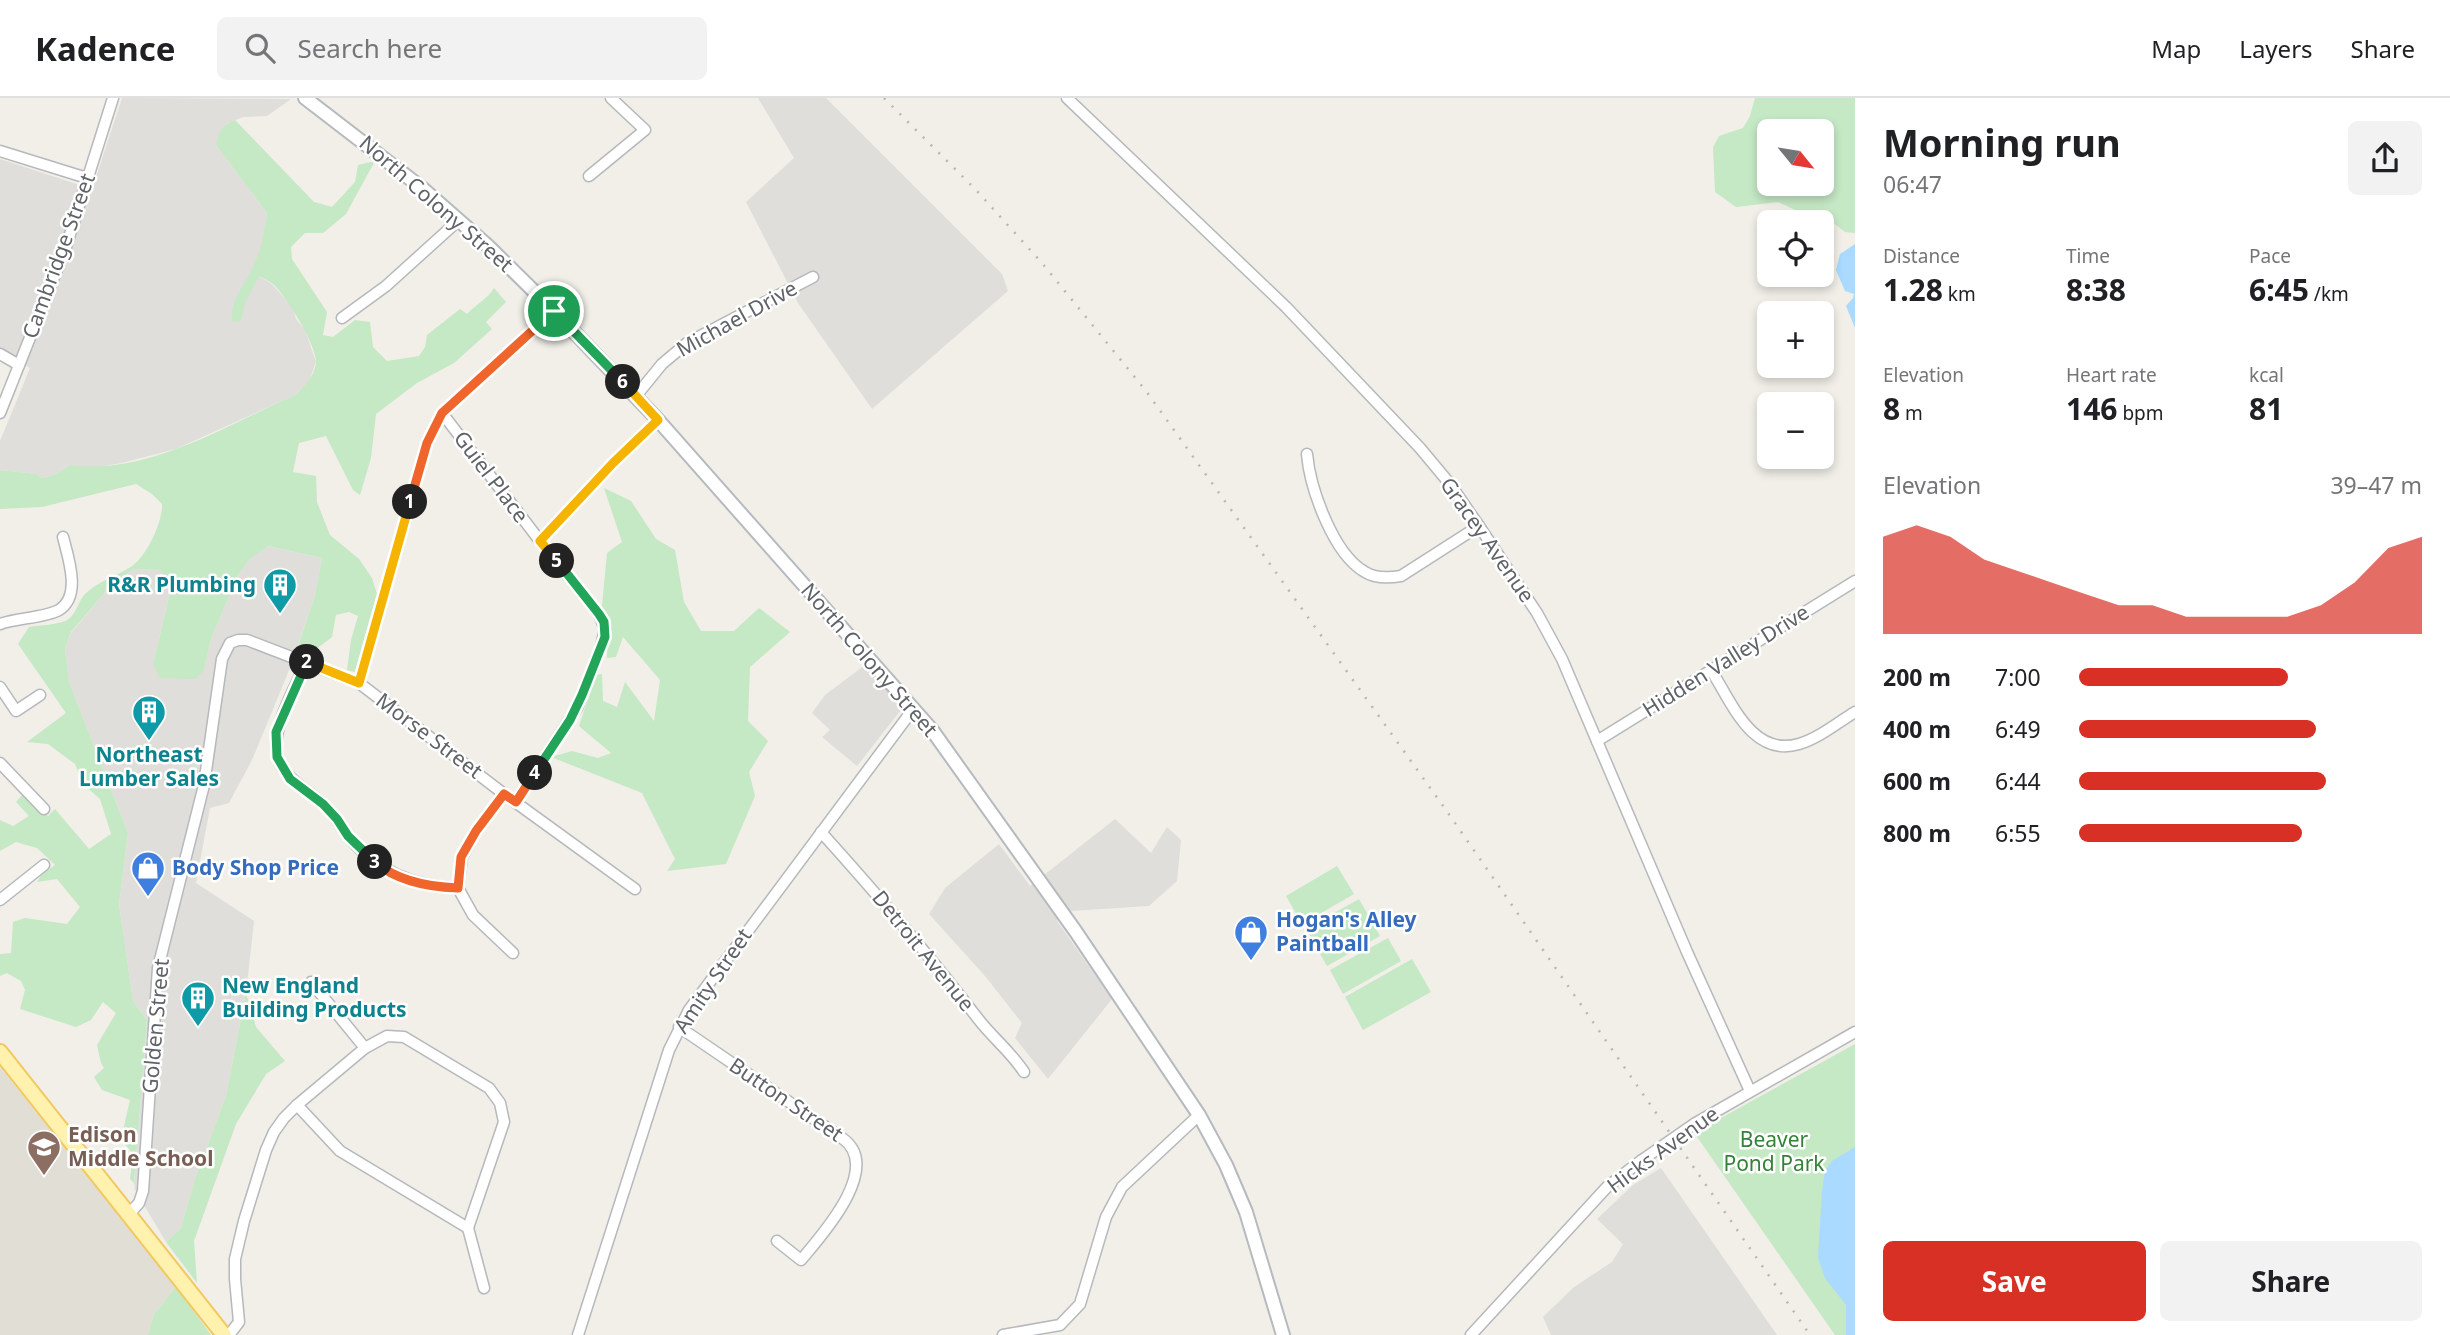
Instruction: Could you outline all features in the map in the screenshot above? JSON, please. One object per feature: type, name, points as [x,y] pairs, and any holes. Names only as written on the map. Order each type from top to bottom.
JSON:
[{"type":"main road","name":"North Colony Street","points":[[305,98],[376,151],[459,220],[554,311],[658,420],[914,708],[1076,932],[1199,1115],[1226,1165],[1246,1212],[1283,1335]]},
{"type":"main road","points":[[0,1052],[223,1335]]},
{"type":"street","name":"Cambridge Street","points":[[0,413],[66,247],[113,98]]},
{"type":"street","points":[[589,176],[645,130],[611,98]]},
{"type":"street","name":"Gracey Avenue","points":[[1067,98],[1304,326],[1420,448],[1450,484],[1479,526],[1547,629],[1750,1091]]},
{"type":"street","points":[[0,151],[87,178]]},
{"type":"street","points":[[342,318],[386,286],[459,220]]},
{"type":"street","name":"Michael Drive","points":[[636,396],[662,364],[687,344],[813,277]]},
{"type":"street","points":[[359,683],[427,443],[442,413],[554,311]]},
{"type":"street","points":[[0,354],[19,365]]},
{"type":"street","name":"Guiel Place","points":[[442,413],[604,622],[605,637],[577,708],[516,802]]},
{"type":"street","points":[[540,541],[613,463],[658,420]]},
{"type":"street","points":[[1307,454],[1310,481],[1322,512],[1349,559],[1367,574],[1390,578],[1401,576],[1479,526]]},
{"type":"street","points":[[0,624],[61,609],[71,590],[71,574],[63,537]]},
{"type":"street","name":"Hidden Valley Drive","points":[[1597,741],[1855,581]]},
{"type":"street","name":"Golden Street","points":[[128,1215],[139,1203],[143,1191],[158,968],[204,785],[224,651],[230,643],[247,640],[359,683]]},
{"type":"street","points":[[307,661],[276,732],[277,757],[290,779],[323,804],[348,836],[380,867],[409,881],[440,888],[458,888]]},
{"type":"street","points":[[1712,670],[1746,726],[1764,742],[1775,745],[1799,744],[1855,712]]},
{"type":"street","name":"Morse Street","points":[[359,683],[504,794],[635,889]]},
{"type":"street","points":[[0,687],[16,711],[40,695]]},
{"type":"street","name":"Amity Street","points":[[578,1335],[679,1027],[914,708]]},
{"type":"street","points":[[0,763],[44,809]]},
{"type":"street","points":[[504,794],[476,831],[461,857],[458,888],[473,915],[513,953]]},
{"type":"street","name":"Detroit Avenue","points":[[821,832],[930,957],[981,1023],[1011,1054],[1024,1072]]},
{"type":"street","points":[[0,900],[44,865]]},
{"type":"street","points":[[311,982],[365,1048]]},
{"type":"street","name":"Button Street","points":[[679,1027],[842,1138],[854,1149],[856,1162],[845,1202],[833,1223],[801,1260],[777,1241]]},
{"type":"street","name":"Hicks Avenue","points":[[1471,1335],[1607,1187],[1695,1124],[1855,1032]]},
{"type":"street","points":[[229,1335],[239,1322],[235,1259],[244,1221],[274,1132],[297,1105],[365,1048],[387,1036],[404,1037],[489,1088],[500,1103],[504,1122],[468,1228],[484,1288]]},
{"type":"street","points":[[297,1105],[340,1151],[468,1228]]},
{"type":"street","points":[[1003,1335],[1060,1325],[1080,1304],[1106,1217],[1122,1187],[1199,1115]]},
{"type":"shaded area","points":[[122,98],[291,99],[267,116],[243,117],[226,124],[216,145],[267,213],[259,276],[272,284],[293,308],[296,319],[305,330],[316,362],[309,382],[295,395],[176,449],[90,468],[70,465],[56,474],[42,478],[36,474],[0,470],[0,441],[30,368],[0,348],[0,159],[92,189]]},
{"type":"shaded area","points":[[758,98],[826,98],[1002,274],[1008,291],[872,409],[798,303],[746,202],[794,158]]},
{"type":"shaded area","points":[[267,546],[322,558],[315,595],[292,663],[252,760],[229,803],[210,808],[196,883],[254,921],[246,993],[226,1096],[195,1179],[181,1228],[166,1242],[135,1190],[134,1183],[147,1020],[133,1001],[119,904],[128,833],[69,682],[65,649],[71,633],[107,590],[133,569],[162,570],[171,589],[153,664],[204,670],[211,639],[238,575],[250,559]]},
{"type":"shaded area","points":[[865,665],[904,706],[857,766],[822,737],[830,730],[812,713],[825,695]]},
{"type":"shaded area","points":[[1115,819],[1151,853],[1167,827],[1181,840],[1177,881],[1149,906],[1071,911],[1057,921],[1112,999],[1048,1079],[1015,1038],[1022,1023],[985,976],[929,914],[945,888],[999,844],[1030,886]]},
{"type":"shaded area","name":"Edison Middle School","points":[[0,1067],[176,1287],[154,1314],[148,1335],[0,1335]]},
{"type":"shaded area","points":[[1661,1168],[1777,1335],[1551,1335],[1543,1317],[1574,1287],[1612,1262],[1623,1244],[1597,1219],[1633,1185]]},
{"type":"green space","points":[[1755,98],[1855,98],[1855,233],[1845,232],[1834,223],[1834,210],[1795,210],[1778,202],[1736,207],[1715,192],[1713,147],[1719,136],[1743,128]]},
{"type":"green space","points":[[235,120],[314,202],[332,207],[355,182],[358,165],[375,161],[346,214],[323,233],[305,233],[291,247],[292,259],[327,312],[323,335],[333,337],[355,320],[370,322],[373,347],[387,361],[419,356],[425,347],[427,335],[460,309],[467,314],[494,288],[506,302],[486,322],[492,329],[454,363],[417,383],[376,414],[371,458],[360,495],[353,490],[326,436],[299,443],[293,472],[316,476],[317,502],[330,535],[359,559],[372,578],[377,594],[355,672],[347,670],[358,616],[349,612],[336,615],[332,637],[306,657],[297,649],[315,595],[322,558],[268,546],[250,559],[238,575],[211,639],[204,670],[195,679],[160,678],[153,664],[171,589],[161,570],[133,569],[107,590],[71,632],[65,649],[69,682],[128,833],[119,904],[133,1001],[147,1020],[134,1183],[130,1179],[133,1154],[121,1139],[130,1100],[102,1090],[94,1077],[104,1068],[97,1045],[116,1013],[103,1002],[91,1020],[76,1027],[20,1009],[25,990],[21,981],[7,973],[0,976],[0,954],[11,953],[13,922],[25,918],[67,924],[80,907],[57,879],[37,882],[42,874],[55,865],[37,848],[16,842],[0,851],[0,820],[13,826],[29,816],[16,802],[22,795],[48,816],[55,809],[89,849],[111,834],[100,799],[83,784],[75,764],[48,744],[27,742],[66,713],[18,644],[29,627],[67,620],[90,589],[138,561],[153,538],[162,504],[136,484],[42,507],[0,509],[0,470],[36,474],[42,478],[56,474],[70,465],[128,463],[157,456],[295,395],[311,378],[316,364],[307,334],[279,290],[271,283],[259,276],[245,303],[241,321],[232,322],[235,301],[258,254],[267,213],[216,145],[222,129]]},
{"type":"green space","points":[[604,488],[631,501],[656,539],[675,550],[684,602],[701,631],[734,631],[759,608],[790,632],[750,667],[748,721],[768,741],[749,772],[755,796],[726,864],[667,871],[675,859],[642,793],[551,757],[572,751],[598,758],[611,753],[579,726],[596,675],[602,674],[603,701],[617,707],[625,682],[654,721],[660,680],[623,637],[616,657],[607,658],[608,623],[602,606],[607,553],[622,542]]},
{"type":"green space","points":[[1337,866],[1354,894],[1302,924],[1286,896]]},
{"type":"green space","points":[[1359,899],[1380,936],[1327,966],[1306,929]]},
{"type":"green space","points":[[1388,938],[1401,961],[1343,994],[1330,970]]},
{"type":"green space","points":[[1412,959],[1431,992],[1363,1030],[1345,997]]},
{"type":"green space","points":[[246,993],[256,1027],[285,1061],[266,1074],[236,1124],[194,1241],[197,1283],[166,1242],[181,1228],[195,1179],[226,1096]]},
{"type":"green space","name":"Beaver Pond Park","points":[[1855,1044],[1855,1335],[1835,1335],[1695,1134]]},
{"type":"green space","points":[[176,1287],[211,1335],[148,1335],[154,1314]]},
{"type":"water","points":[[1855,244],[1855,328],[1846,306],[1854,294],[1845,291],[1836,270],[1840,254]]},
{"type":"water","points":[[1855,1147],[1855,1335],[1846,1335],[1846,1305],[1825,1278],[1818,1258],[1825,1171],[1832,1161]]},
{"type":"railway","points":[[884,98],[977,191],[1042,263],[1146,391],[1446,810],[1810,1335]]},
{"type":"place","name":"R&R Plumbing","points":[[280,615]]},
{"type":"place","name":"Northeast Lumber Sales","points":[[149,742]]},
{"type":"place","name":"Body Shop Price","points":[[148,898]]},
{"type":"place","name":"Hogan's Alley Paintball","points":[[1251,962]]},
{"type":"place","name":"New England Building Products","points":[[198,1028]]},
{"type":"place","name":"Edison Middle School","points":[[44,1177]]},
{"type":"route","points":[[554,311],[658,420],[613,463],[540,541],[599,614],[604,622],[605,637],[577,708],[516,802],[504,794],[476,831],[461,857],[458,888],[440,888],[409,881],[380,867],[348,836],[323,804],[290,779],[277,757],[276,732],[307,661],[359,683],[427,443],[435,424],[451,404],[554,311]]}]
